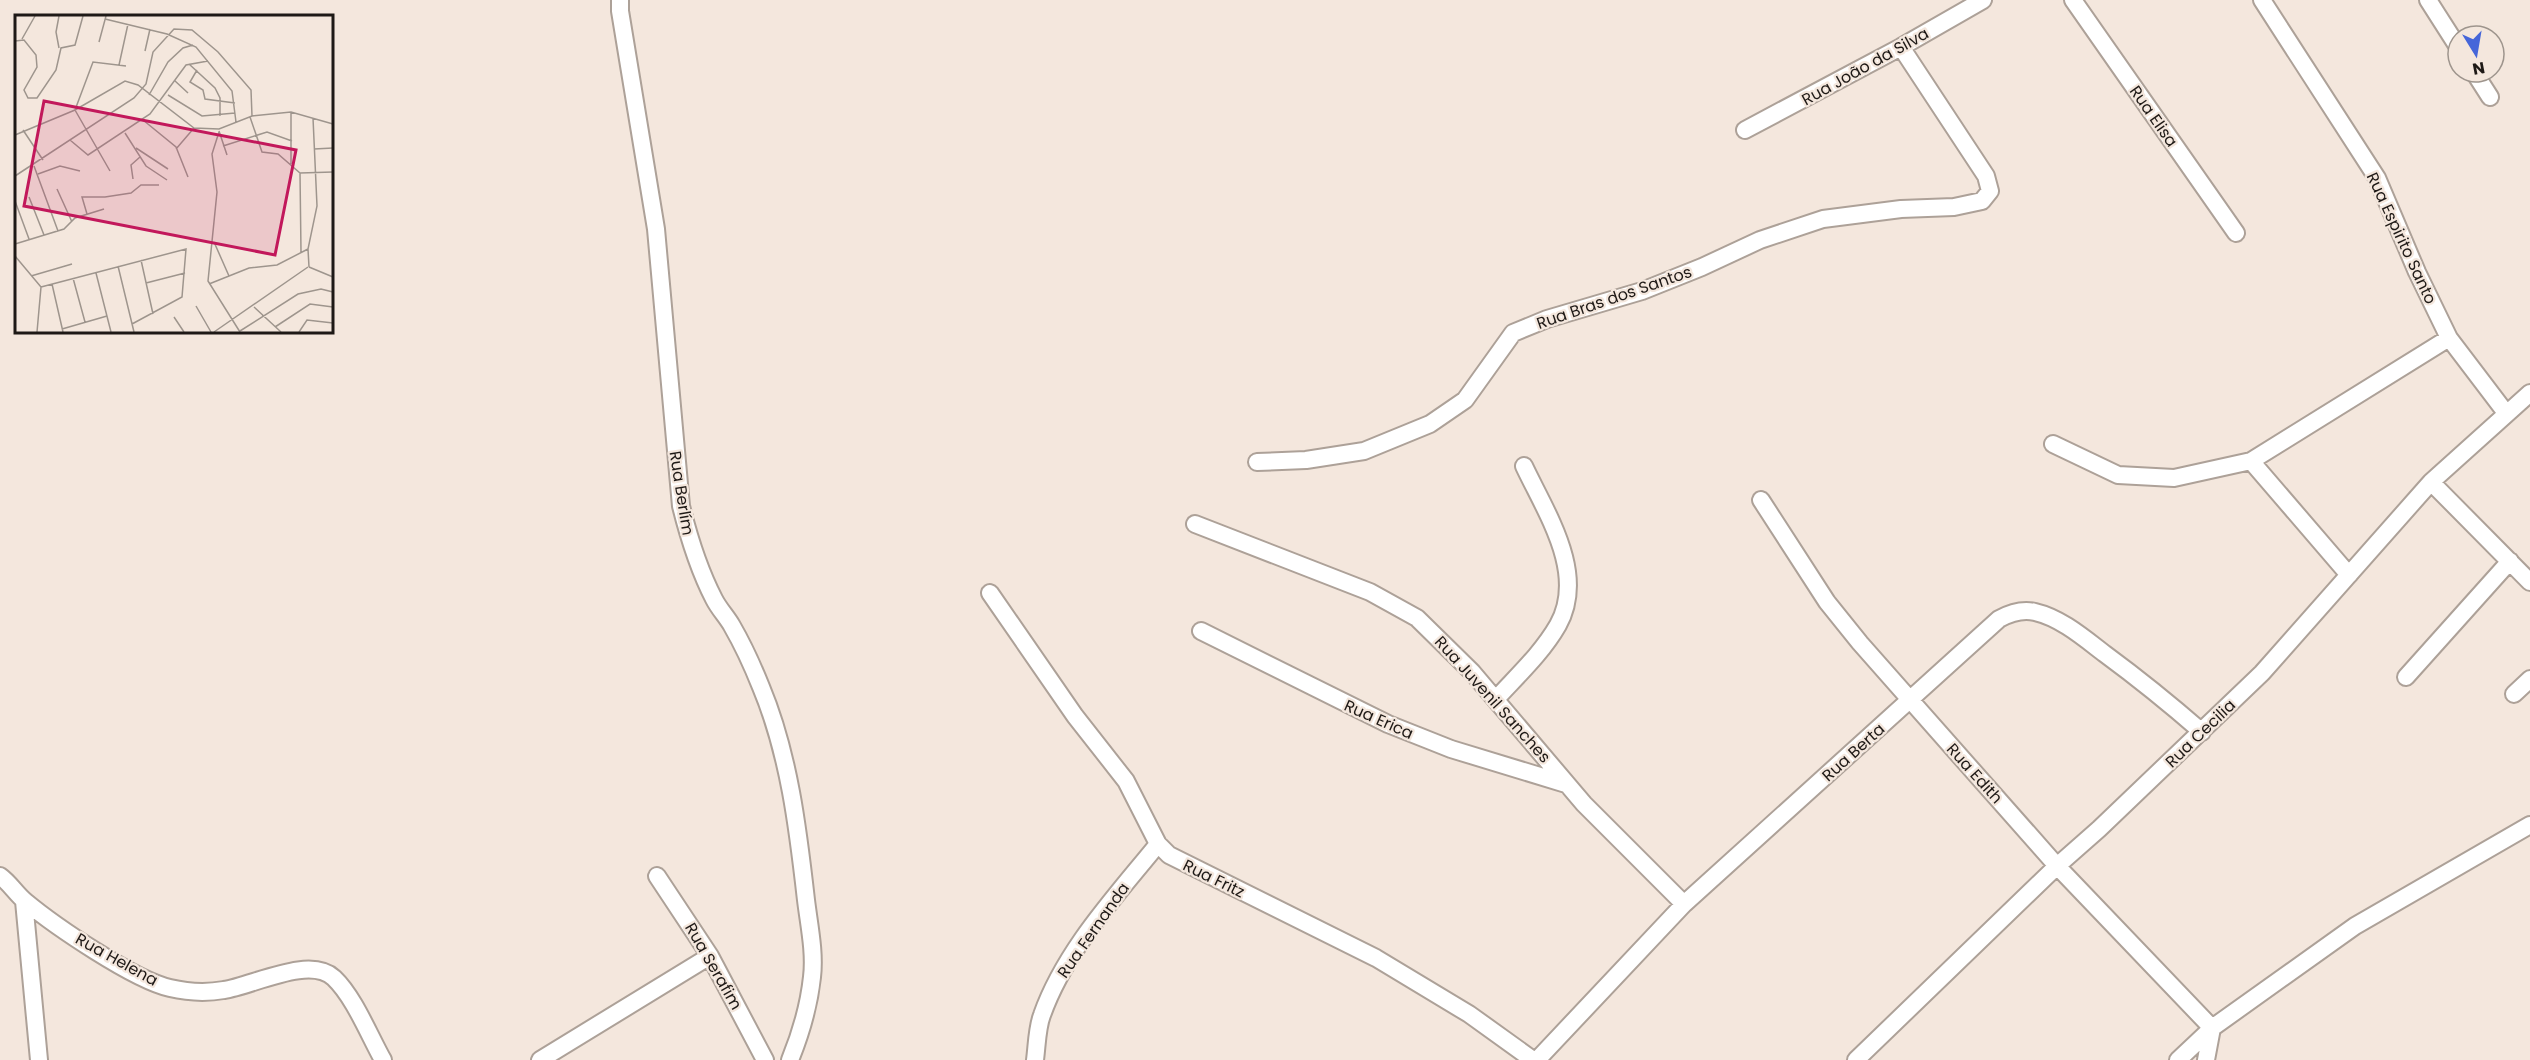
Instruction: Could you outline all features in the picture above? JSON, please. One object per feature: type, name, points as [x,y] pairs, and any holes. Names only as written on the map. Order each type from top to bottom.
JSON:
[{"type":"street","name":"Rua João da Silva","points":[[1745,130],[1901,47],[1983,0]]},
{"type":"street","name":"Rua Elisa","points":[[2073,0],[2236,233]]},
{"type":"street","name":"Rua Espirito Santo","points":[[2262,0],[2377,178],[2417,272],[2449,338],[2506,413]]},
{"type":"street","points":[[2428,0],[2446,28]]},
{"type":"street","name":"Rua Berlím","points":[[616,4],[656,229],[681,506],[690,541],[703,574],[747,656],[771,713],[784,759],[800,846],[810,932],[812,976],[804,1020],[790,1060]]},
{"type":"street","name":"Rua Bras dos Santos","points":[[1257,462],[1306,460],[1364,451],[1430,424],[1465,400],[1512,333],[1547,319],[1642,291],[1760,240],[1823,219],[1901,208],[1954,207],[1982,201],[1990,191],[1986,176],[1901,47]]},
{"type":"street","points":[[2482,84],[2490,97]]},
{"type":"street","points":[[2053,444],[2118,476],[2174,478],[2251,461],[2449,338]]},
{"type":"street","name":"Rua Cecilia","points":[[1856,1060],[2057,866],[2262,674],[2431,482],[2530,393]]},
{"type":"street","points":[[2251,461],[2349,575]]},
{"type":"street","points":[[1496,699],[1548,640],[1563,614],[1567,599],[1566,564],[1562,549],[1524,466]]},
{"type":"street","points":[[2431,482],[2530,582]]},
{"type":"street","name":"Rua Edith","points":[[1761,500],[1842,622],[2057,866],[2212,1028]]},
{"type":"street","name":"Rua Juvenil Sanches","points":[[1195,524],[1370,592],[1405,610],[1426,626],[1496,699],[1584,804],[1684,904]]},
{"type":"street","points":[[2406,678],[2510,561]]},
{"type":"street","name":"Rua Fritz","points":[[990,593],[1075,716],[1126,781],[1158,844],[1169,855],[1376,958],[1469,1014],[1535,1060]]},
{"type":"street","name":"Rua Berta","points":[[1535,1060],[1684,904],[1999,618],[2018,611],[2033,612],[2056,621],[2080,635],[2148,685],[2202,732]]},
{"type":"street","name":"Rua Erica","points":[[1201,631],[1388,724],[1451,749],[1567,784]]},
{"type":"street","points":[[2514,694],[2530,679]]},
{"type":"street","points":[[2178,1060],[2212,1028],[2355,926],[2530,825]]},
{"type":"street","name":"Rua Fernanda","points":[[1035,1060],[1041,1016],[1057,981],[1107,907],[1158,844]]},
{"type":"street","name":"Rua Helena","points":[[0,876],[24,901],[119,964],[169,988],[212,992],[236,988],[286,972],[306,970],[323,972],[334,978],[344,991],[383,1060]]},
{"type":"street","name":"Rua Serafim","points":[[657,876],[710,956],[765,1060]]},
{"type":"street","points":[[24,901],[39,1060]]},
{"type":"street","points":[[540,1060],[710,956]]},
{"type":"street","points":[[2206,1060],[2212,1028]]}]
